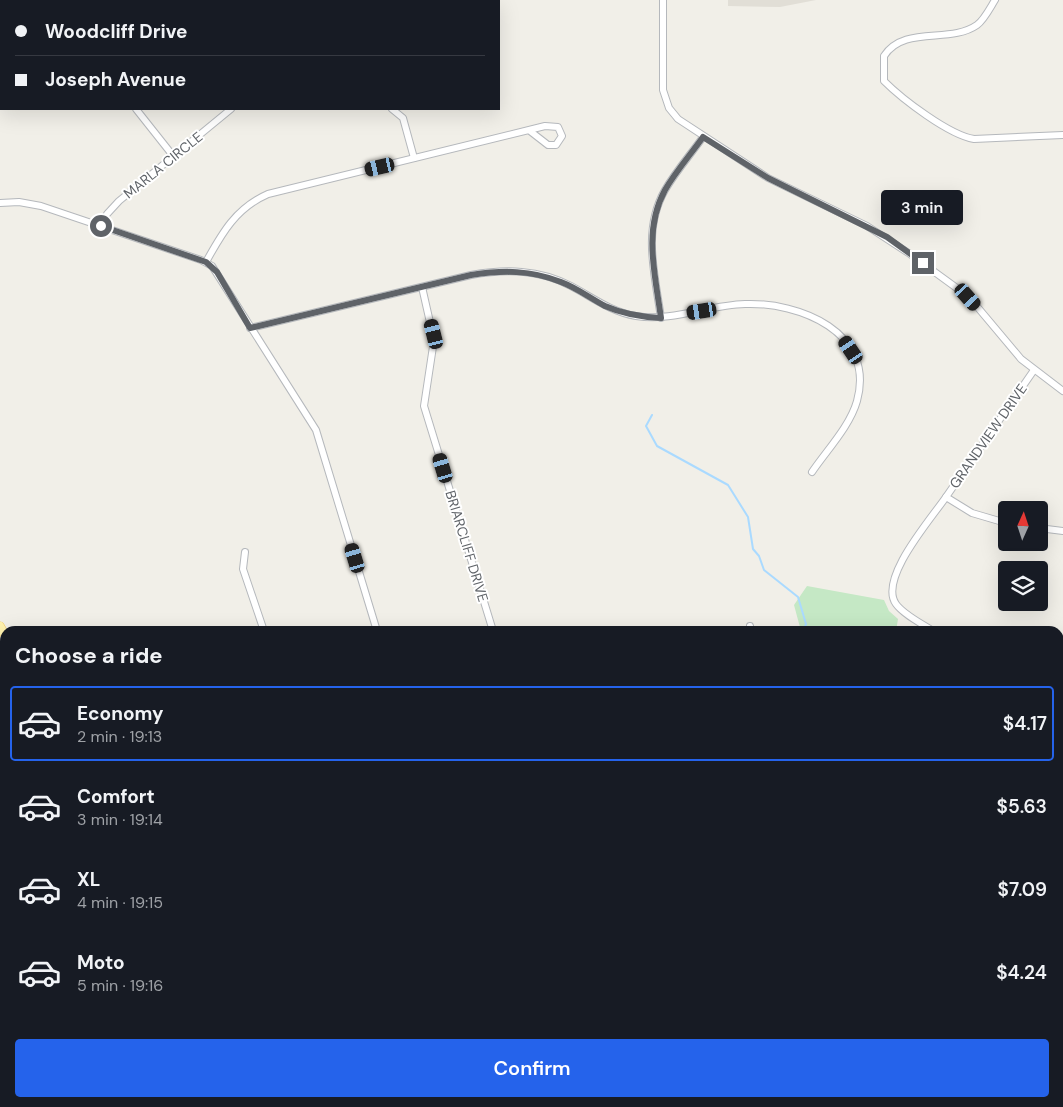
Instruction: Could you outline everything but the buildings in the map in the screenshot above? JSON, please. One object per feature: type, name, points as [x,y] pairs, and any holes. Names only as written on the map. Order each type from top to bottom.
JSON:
[{"type":"street","points":[[663,0],[662,72],[666,102],[678,119],[768,178],[867,226],[910,254],[968,297],[1016,354],[1063,391]]},
{"type":"street","points":[[995,0],[977,25],[966,30],[911,39],[895,44],[884,56],[884,80],[950,130],[964,137],[974,139],[1063,135]]},
{"type":"street","points":[[137,110],[174,157]]},
{"type":"street","name":"MARLA CIRCLE","points":[[101,226],[114,206],[230,110]]},
{"type":"street","points":[[393,110],[403,118],[414,158]]},
{"type":"street","points":[[206,262],[230,222],[259,198],[277,191],[554,125],[558,127],[562,136],[556,144],[548,145],[530,131]]},
{"type":"street","points":[[661,318],[652,250],[654,218],[666,188],[703,137]]},
{"type":"street","points":[[0,203],[34,204],[206,262],[217,272],[250,328],[316,430],[375,626]]},
{"type":"street","points":[[250,328],[482,273],[520,271],[562,282],[605,306],[627,314],[661,318],[725,306],[754,304],[800,312],[822,321],[837,332],[851,350],[857,364],[859,392],[854,408],[812,472]]},
{"type":"street","name":"BRIARCLIFF DRIVE","points":[[422,287],[434,340],[424,406],[491,626]]},
{"type":"street","name":"GRANDVIEW DRIVE","points":[[998,521],[972,513],[946,497],[1034,370]]},
{"type":"street","points":[[926,626],[897,605],[892,597],[891,583],[900,565],[946,497]]},
{"type":"street","points":[[1048,530],[1063,532]]},
{"type":"street","points":[[245,552],[243,569],[262,626]]},
{"type":"shaded area","points":[[728,0],[816,0],[780,7],[728,6]]},
{"type":"green space","points":[[807,586],[884,600],[889,611],[898,619],[897,626],[800,626],[794,605]]},
{"type":"waterway","points":[[652,415],[646,426],[657,446],[728,485],[748,517],[753,549],[759,556],[764,570],[798,597],[805,626]]},
{"type":"route","points":[[101,226],[201,260],[212,266],[250,328],[471,275],[507,271],[520,271],[541,275],[570,285],[614,310],[627,314],[661,318],[651,239],[654,218],[666,188],[703,137],[768,178],[887,237],[923,263]]}]
